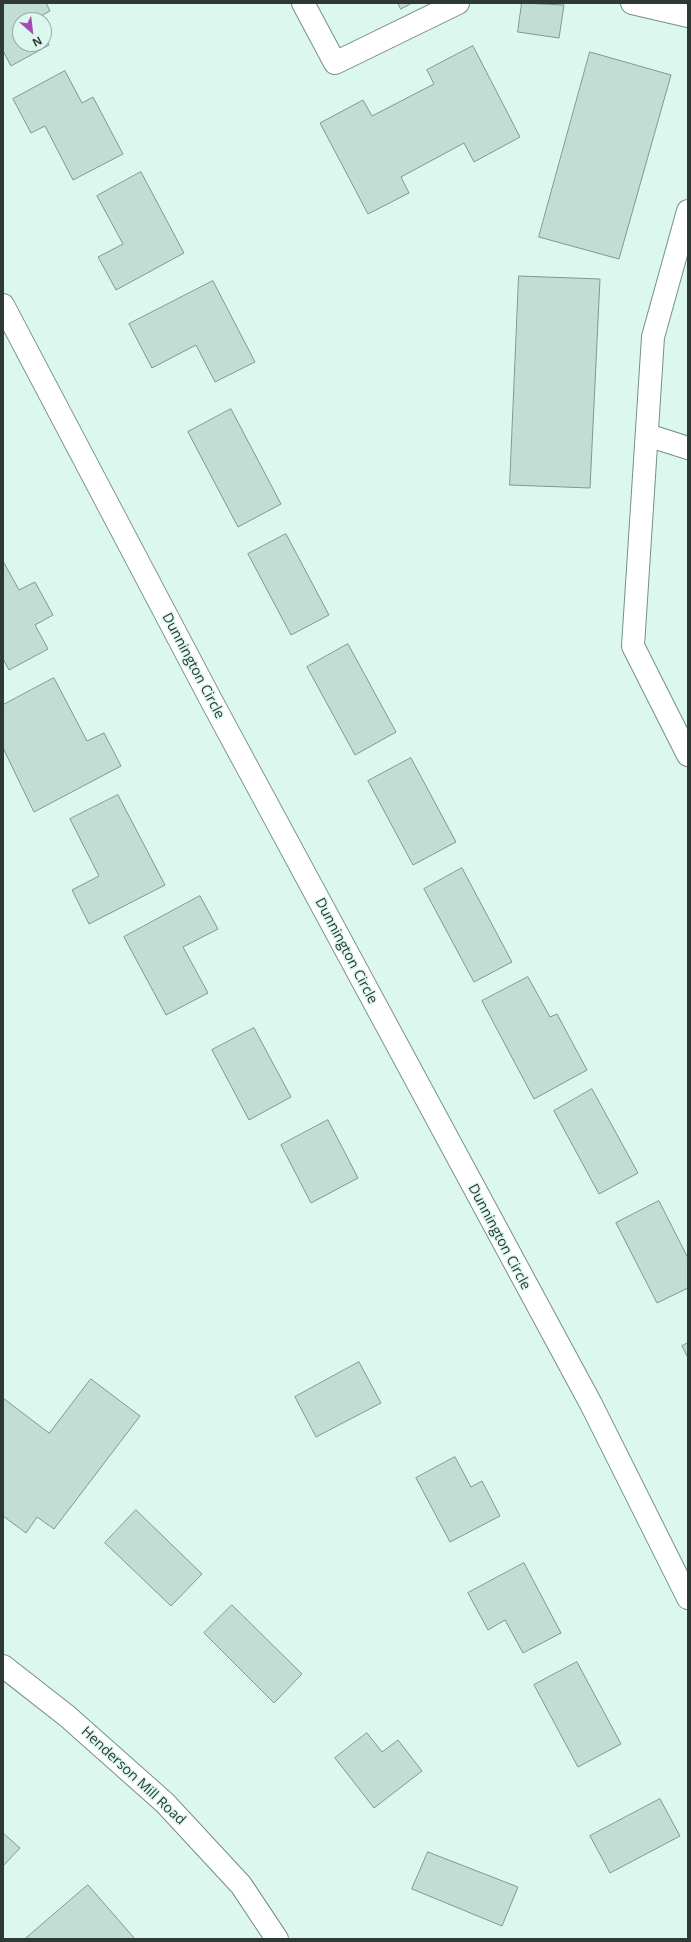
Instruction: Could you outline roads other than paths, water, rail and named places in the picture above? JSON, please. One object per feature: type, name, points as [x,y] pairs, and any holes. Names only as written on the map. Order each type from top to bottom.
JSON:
[{"type":"street","points":[[303,3],[335,63],[458,3]]},
{"type":"street","points":[[632,3],[688,16]]},
{"type":"street","points":[[688,211],[653,337],[634,646],[688,755]]},
{"type":"street","name":"Dunnington Circle","points":[[3,305],[223,721],[591,1404],[688,1598]]},
{"type":"street","points":[[647,435],[688,448]]},
{"type":"street","name":"Henderson Mill Road","points":[[3,1666],[67,1716],[165,1803],[241,1885],[277,1939]]}]
